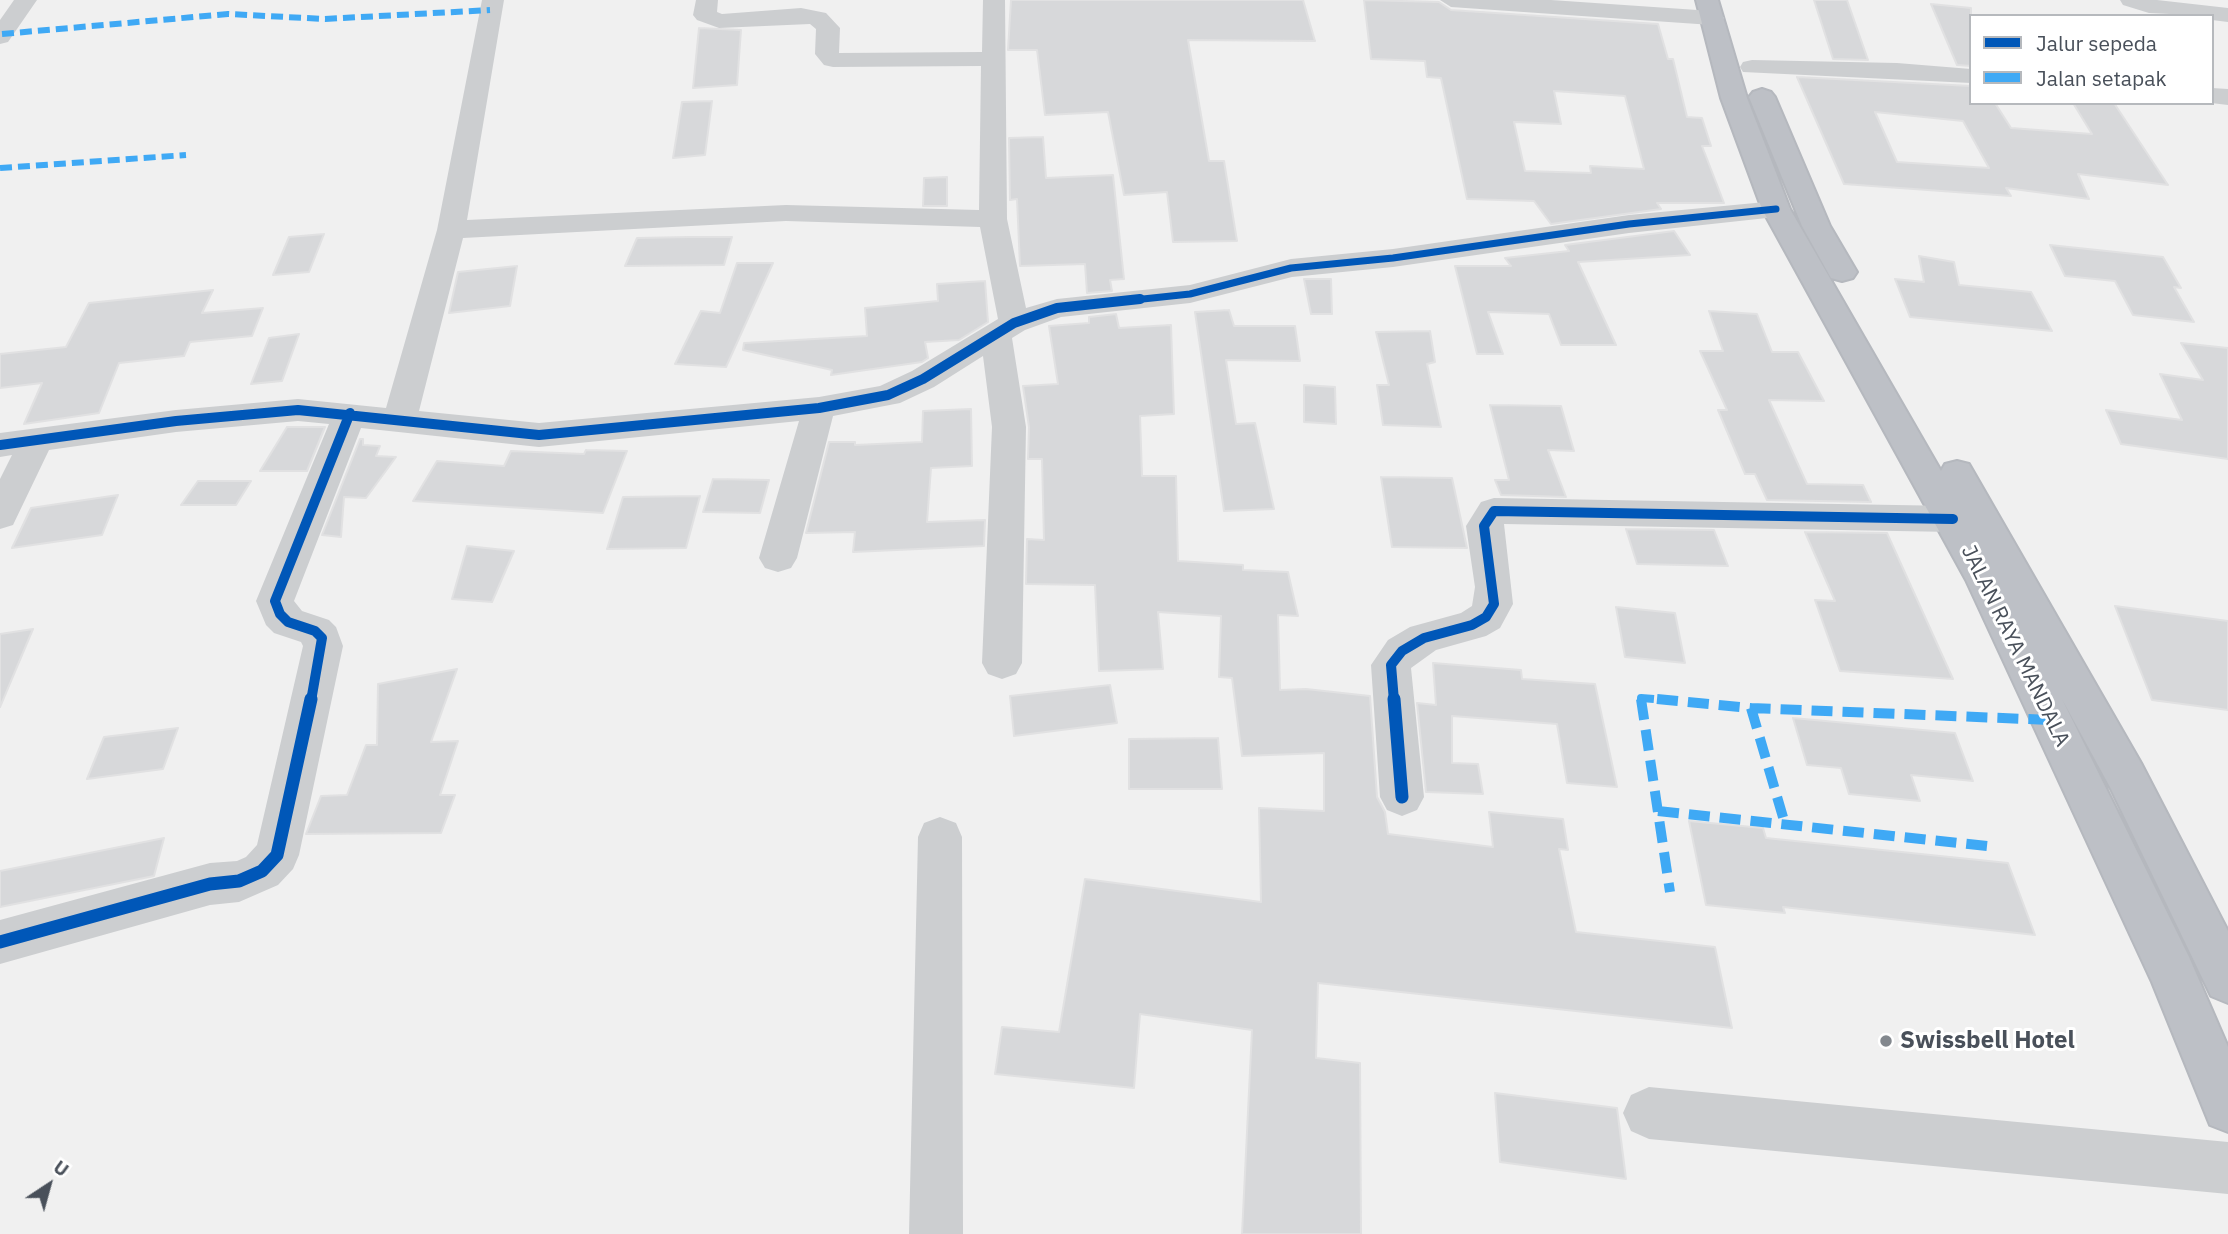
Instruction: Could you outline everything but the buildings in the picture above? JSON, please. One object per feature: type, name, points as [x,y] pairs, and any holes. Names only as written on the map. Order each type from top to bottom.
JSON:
[{"type":"highway","name":"JALAN RAYA MANDALA","points":[[1710,9],[1734,98],[1776,209],[2028,595],[2126,776],[2228,980]]},
{"type":"highway","name":"JALAN RAYA MANDALA","points":[[1748,56],[1772,126],[1816,226],[1905,410],[1953,519],[1985,580],[2172,973],[2228,1107]]},
{"type":"street","points":[[0,37],[26,0]]},
{"type":"street","points":[[400,419],[451,230],[493,0]]},
{"type":"street","points":[[707,0],[705,15],[719,21],[801,15],[818,18],[828,27],[828,58],[839,61],[992,60]]},
{"type":"street","points":[[994,0],[993,219],[1005,329],[1009,427],[1002,663]]},
{"type":"street","points":[[1451,0],[1710,9]]},
{"type":"street","points":[[2132,0],[2149,6],[2228,15]]},
{"type":"street","points":[[1748,56],[1969,76]]},
{"type":"street","points":[[0,446],[245,413],[298,410],[351,413],[539,435],[625,429],[819,408],[888,395],[923,379],[1005,329],[1057,308],[1190,294],[1291,268],[1393,258],[1629,224],[1776,209]]},
{"type":"street","points":[[451,230],[598,220],[786,213],[993,219]]},
{"type":"street","points":[[778,558],[819,408]]},
{"type":"street","points":[[0,942],[210,884],[239,881],[262,871],[277,856],[323,646],[322,638],[315,631],[288,622],[280,614],[275,601],[351,413]]},
{"type":"street","points":[[0,516],[34,443]]},
{"type":"street","points":[[1402,797],[1391,665],[1402,651],[1424,638],[1472,625],[1486,617],[1494,604],[1494,587],[1485,526],[1494,511],[1953,519]]},
{"type":"street","points":[[936,1234],[940,837]]},
{"type":"street","points":[[1649,1113],[2228,1168]]},
{"type":"marked path","points":[[2,34],[228,14],[325,19],[490,10]]},
{"type":"marked path","points":[[0,168],[186,155]]},
{"type":"marked path","points":[[1670,892],[1641,698],[1751,708],[2052,720]]},
{"type":"marked path","points":[[1751,708],[1785,824]]},
{"type":"marked path","points":[[1658,811],[1987,846]]},
{"type":"cycle path","points":[[0,445],[176,421],[298,410],[539,435],[625,429],[819,408],[888,395],[923,379],[1014,323],[1057,308],[1190,294],[1291,268],[1393,258],[1629,224],[1776,209]]},
{"type":"cycle path","points":[[0,942],[210,884],[239,881],[262,871],[277,855],[323,646],[322,638],[315,631],[288,622],[280,614],[275,601],[350,413]]},
{"type":"cycle path","points":[[1402,797],[1391,665],[1402,651],[1424,638],[1472,625],[1486,617],[1494,604],[1494,587],[1484,526],[1494,511],[1953,519]]},
{"type":"place","name":"Swissbell Hotel","points":[[1886,1041]]}]
